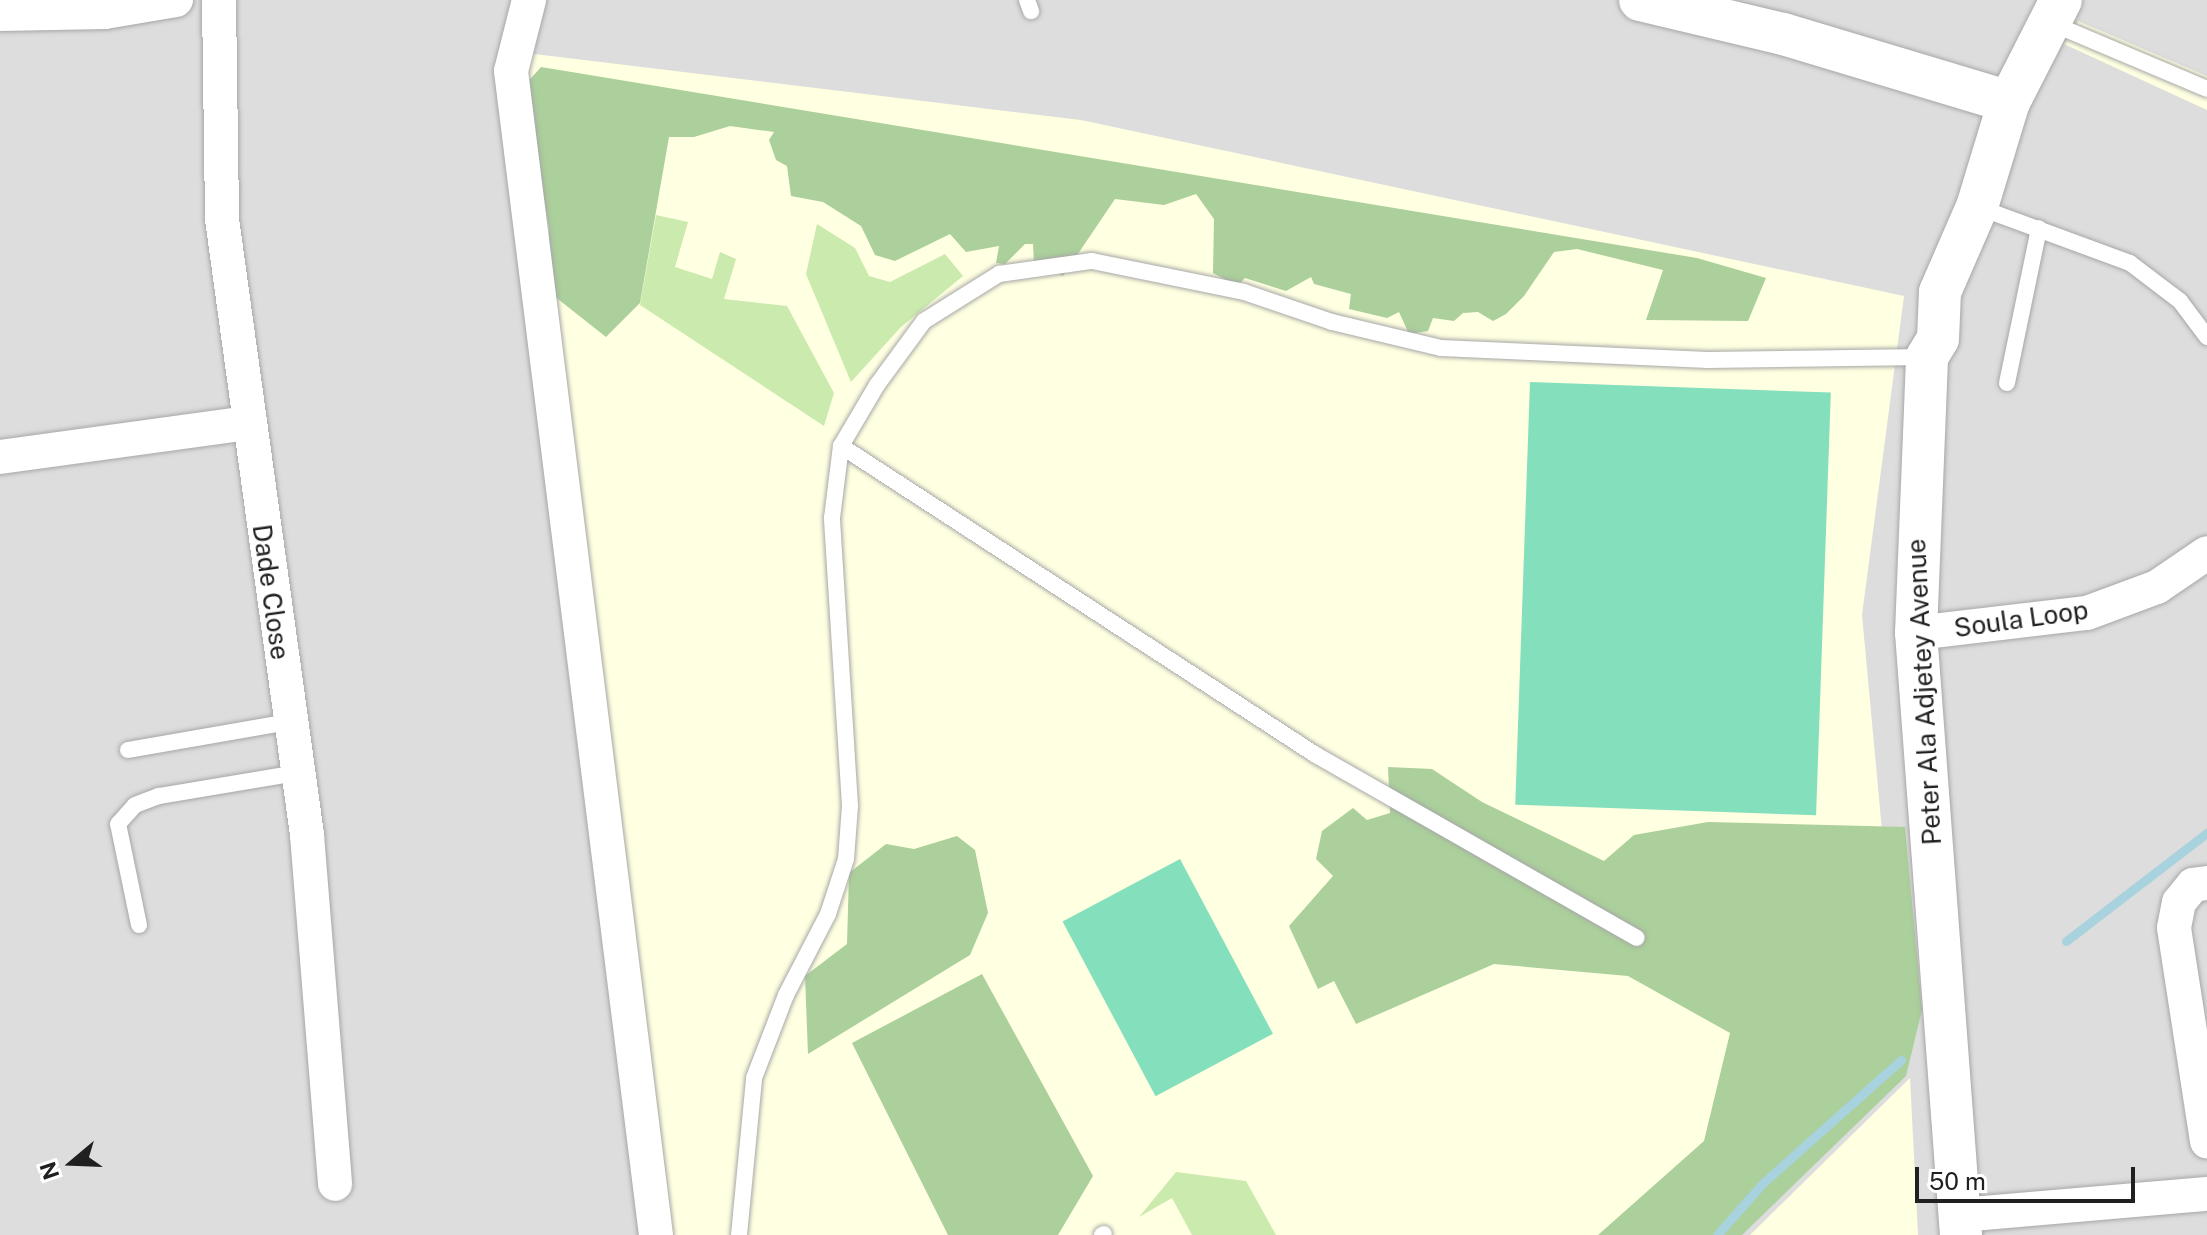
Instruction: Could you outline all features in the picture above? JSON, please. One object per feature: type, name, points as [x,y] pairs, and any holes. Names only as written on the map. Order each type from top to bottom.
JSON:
[{"type":"street","points":[[0,14],[105,12],[176,0]]},
{"type":"street","name":"Dade Close","points":[[219,0],[217,168],[247,423],[297,773],[335,1184]]},
{"type":"street","points":[[529,0],[511,71],[656,1235]]},
{"type":"street","points":[[1640,0],[1783,34],[2009,102]]},
{"type":"street","name":"Peter Ala Adjetey Avenue","points":[[1961,1225],[1916,633],[1927,357],[1938,339],[1940,292],[1977,207],[2009,102],[2056,11]]},
{"type":"street","points":[[0,457],[247,423]]},
{"type":"street","name":"Soula Loop","points":[[1916,633],[2087,613],[2157,587],[2207,553]]},
{"type":"street","points":[[2207,883],[2193,885],[2179,902],[2174,928],[2207,1141]]},
{"type":"street","points":[[1961,1225],[2207,1194]]},
{"type":"lane","points":[[2056,11],[2207,89]]},
{"type":"lane","points":[[1977,207],[2130,263],[2180,301],[2207,337]]},
{"type":"lane","points":[[2007,383],[2039,228]]},
{"type":"lane","points":[[739,1235],[754,1078],[786,995],[828,914],[846,859],[850,806],[832,518],[841,446],[877,385],[924,321],[999,274],[1092,261],[1244,292],[1332,322],[1441,348],[1708,360],[1927,357]]},
{"type":"lane","points":[[841,446],[1316,755],[1637,938]]},
{"type":"lane","points":[[128,750],[289,722]]},
{"type":"lane","points":[[139,925],[118,824],[135,805],[159,796],[297,773]]},
{"type":"shaded area","points":[[0,0],[2207,0],[2207,1235],[0,1235]]},
{"type":"shaded area","points":[[2078,21],[2207,76],[2207,110],[2064,44]]},
{"type":"shaded area","points":[[526,53],[1081,120],[1904,296],[1862,615],[1900,1024],[1668,1235],[670,1235]]},
{"type":"shaded area","points":[[1910,1078],[1918,1235],[1750,1235]]},
{"type":"green space","points":[[541,67],[1697,258],[1766,278],[1748,321],[1646,320],[1663,270],[1577,249],[1554,252],[1524,296],[1506,314],[1493,321],[1478,312],[1463,313],[1454,321],[1433,318],[1428,331],[1409,334],[1399,312],[1387,318],[1349,309],[1351,294],[1314,284],[1311,277],[1286,291],[1245,278],[1237,286],[1213,273],[1214,219],[1196,194],[1164,205],[1115,199],[1063,276],[1034,262],[1033,244],[1025,244],[1005,264],[996,263],[999,246],[966,252],[950,234],[895,261],[875,255],[861,226],[823,202],[791,196],[787,166],[776,160],[769,140],[774,132],[730,126],[694,137],[669,137],[640,303],[606,337],[549,292],[549,228],[524,86]]},
{"type":"green space","points":[[656,215],[688,222],[675,267],[712,279],[720,252],[736,259],[724,299],[787,306],[834,393],[824,426],[640,305]]},
{"type":"green space","points":[[817,224],[855,248],[869,276],[890,282],[945,254],[963,276],[901,327],[851,382],[806,274]]},
{"type":"green space","points":[[1530,382],[1831,393],[1816,815],[1515,805]]},
{"type":"green space","points":[[1388,767],[1432,769],[1482,802],[1604,861],[1634,835],[1708,822],[1905,827],[1922,1010],[1906,1076],[1742,1235],[1598,1235],[1704,1141],[1730,1033],[1628,976],[1494,964],[1356,1024],[1334,981],[1318,989],[1289,926],[1333,876],[1316,859],[1322,831],[1353,808],[1367,820],[1390,813]]},
{"type":"green space","points":[[957,836],[975,850],[988,913],[970,955],[808,1054],[805,976],[847,944],[849,873],[886,844],[914,849]]},
{"type":"green space","points":[[1180,859],[1273,1034],[1156,1096],[1063,921]]},
{"type":"green space","points":[[982,974],[1093,1176],[1058,1235],[948,1235],[852,1043]]},
{"type":"green space","points":[[1176,1172],[1246,1181],[1276,1235],[1192,1235],[1172,1198],[1139,1217]]},
{"type":"waterway","points":[[2066,941],[2207,833]]},
{"type":"waterway","points":[[1717,1235],[1763,1183],[1901,1060]]}]
